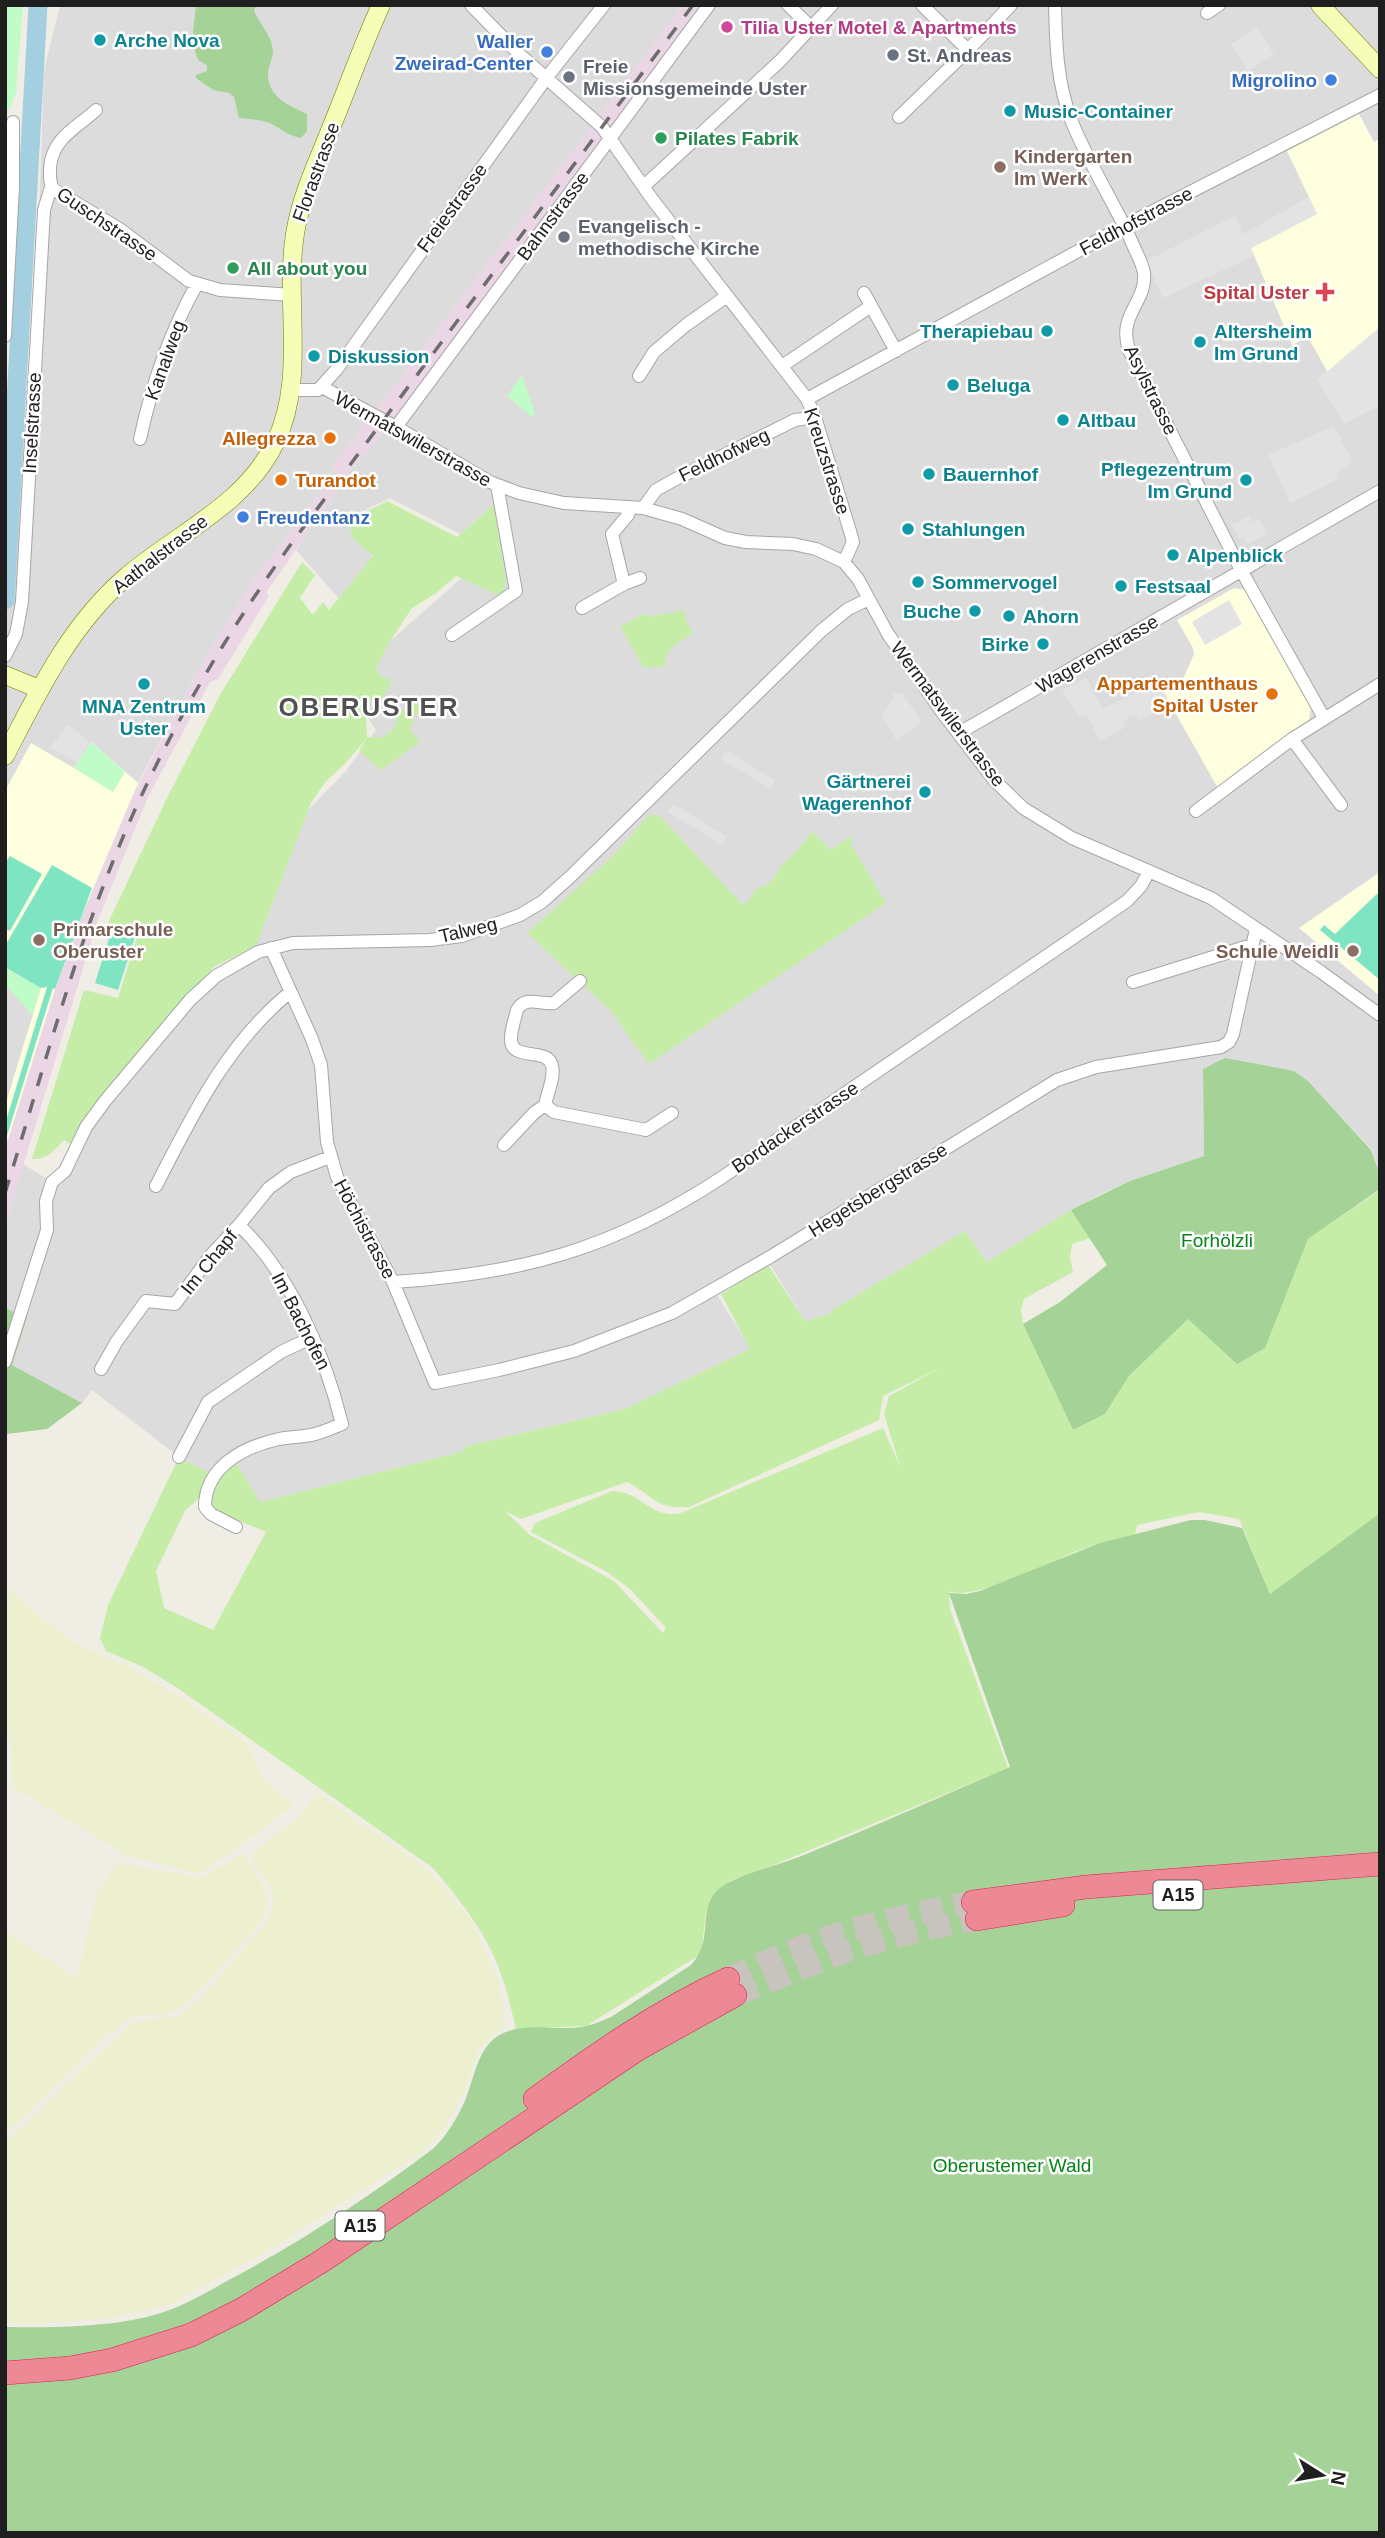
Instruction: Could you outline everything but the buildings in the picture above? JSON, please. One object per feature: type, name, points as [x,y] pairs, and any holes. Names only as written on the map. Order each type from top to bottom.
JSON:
[{"type":"highway","name":"A15","points":[[1380,1864],[1086,1887],[975,1910],[1380,1879]]},
{"type":"highway","name":"A15","points":[[5,2366],[69,2360],[139,2345],[191,2326],[244,2300],[290,2273],[389,2207],[579,2067],[658,2015],[731,1987],[322,2261],[216,2323],[150,2349],[112,2360],[70,2368],[5,2373]]},
{"type":"main road","name":"Florastrasse","points":[[291,390],[295,235],[302,203],[381,5]]},
{"type":"main road","points":[[1320,5],[1380,69]]},
{"type":"main road","name":"Aathalstrasse","points":[[5,756],[38,689],[64,649],[104,600],[126,577],[231,499],[251,480],[264,463],[281,429],[291,390]]},
{"type":"main road","points":[[5,675],[38,689]]},
{"type":"street","name":"Kreuzstrasse","points":[[471,5],[519,54],[602,127],[807,399],[816,417],[853,542],[844,562]]},
{"type":"street","name":"Freiestrasse","points":[[322,387],[547,77],[604,5]]},
{"type":"street","name":"Bahnstrasse","points":[[396,426],[709,5]]},
{"type":"street","points":[[788,5],[811,27]]},
{"type":"street","points":[[644,186],[780,61],[832,5]]},
{"type":"street","points":[[922,5],[968,50]]},
{"type":"street","points":[[899,117],[1011,5]]},
{"type":"street","name":"Asylstrasse","points":[[1055,5],[1058,72],[1066,105],[1144,273],[1143,286],[1127,321],[1125,338],[1241,570],[1324,718]]},
{"type":"street","points":[[1207,13],[1219,5]]},
{"type":"street","name":"Feldhofstrasse","points":[[807,399],[1124,226],[1380,95]]},
{"type":"street","name":"Guschstrasse","points":[[96,110],[66,133],[57,145],[51,161],[51,187],[121,230],[180,275],[197,284],[234,292],[292,295]]},
{"type":"street","points":[[5,336],[13,122]]},
{"type":"street","name":"Inselstrasse","points":[[5,656],[16,634],[22,602],[44,210],[51,187]]},
{"type":"street","name":"Kanalweg","points":[[140,439],[158,367],[197,284]]},
{"type":"street","points":[[864,293],[896,351]]},
{"type":"street","points":[[639,376],[654,352],[727,296]]},
{"type":"street","points":[[782,366],[872,306]]},
{"type":"street","points":[[291,390],[318,390],[322,387]]},
{"type":"street","name":"Wermatswilerstrasse","points":[[322,387],[396,426],[497,485],[551,501],[636,508],[682,519],[725,538],[805,547],[844,562],[858,579],[888,634],[959,733],[995,781],[1023,808],[1072,838],[1210,898],[1380,1015]]},
{"type":"street","name":"Feldhofweg","points":[[636,508],[650,495],[674,480],[795,421],[816,417]]},
{"type":"street","points":[[452,635],[516,591],[497,485]]},
{"type":"street","name":"Wagerenstrasse","points":[[959,733],[1380,491]]},
{"type":"street","points":[[624,584],[612,534],[636,508]]},
{"type":"street","points":[[582,608],[640,578]]},
{"type":"street","name":"Talweg","points":[[5,1362],[47,1230],[46,1201],[52,1182],[65,1171],[94,1115],[190,1000],[216,976],[236,963],[271,948],[301,942],[459,937],[520,915],[542,902],[570,877],[821,631],[848,609],[869,599]]},
{"type":"street","points":[[1196,811],[1292,739],[1380,684]]},
{"type":"street","points":[[1292,739],[1341,805]]},
{"type":"street","name":"Bordackerstrasse","points":[[393,1282],[481,1274],[545,1260],[602,1242],[665,1214],[1119,906],[1141,886],[1149,871]]},
{"type":"street","name":"Hegetsbergstrasse","points":[[435,1383],[574,1351],[672,1313],[759,1263],[1057,1080],[1096,1067],[1221,1047],[1229,1042],[1233,1034],[1256,929]]},
{"type":"street","points":[[1133,982],[1252,946]]},
{"type":"street","name":"Höchistrasse","points":[[271,948],[321,1065],[330,1157],[345,1195],[393,1282],[435,1383]]},
{"type":"street","points":[[504,1145],[545,1105],[552,1072],[552,1064],[547,1058],[519,1052],[513,1046],[511,1040],[517,1010],[527,1001],[554,1003],[580,981]]},
{"type":"street","points":[[156,1186],[198,1104],[235,1049],[251,1027],[290,992]]},
{"type":"street","points":[[545,1105],[554,1112],[646,1130],[672,1113]]},
{"type":"street","name":"Im Chapf","points":[[100,1369],[146,1301],[175,1304],[211,1255],[279,1179],[306,1165],[330,1157]]},
{"type":"street","name":"Im Bachofen","points":[[236,1527],[211,1514],[205,1507],[205,1494],[213,1475],[233,1458],[256,1446],[280,1439],[313,1435],[342,1424],[332,1385],[313,1337],[262,1250],[239,1225]]},
{"type":"street","points":[[179,1457],[208,1402],[268,1360],[313,1337]]},
{"type":"shaded area","points":[[60,5],[684,5],[331,467],[337,472],[252,582],[200,667],[138,783],[55,989],[5,1149],[5,417],[32,420],[44,71]]},
{"type":"shaded area","points":[[684,5],[703,5],[385,431],[351,469],[266,593],[269,596],[218,679],[210,682],[149,795],[97,922],[5,1226],[5,1149],[55,989],[124,812],[200,667],[252,582],[336,473],[331,467]]},
{"type":"shaded area","points":[[703,5],[1380,5],[1380,1176],[1372,1150],[1308,1081],[1294,1071],[1203,1069],[1204,1156],[1130,1181],[1099,1195],[987,1262],[965,1231],[831,1314],[805,1321],[769,1263],[717,1295],[751,1349],[625,1409],[466,1446],[461,1452],[260,1502],[179,1457],[92,1390],[82,1403],[12,1365],[27,1319],[5,1308],[5,1226],[23,1164],[52,1182],[78,1142],[190,1000],[258,952],[256,946],[308,810],[345,772],[376,730],[343,683],[502,542],[496,502],[460,534],[390,498],[345,520],[374,559],[341,601],[296,550],[351,469],[385,431]]},
{"type":"shaded area","points":[[1257,28],[1274,55],[1248,71],[1231,44]]},
{"type":"shaded area","name":"Spital Uster","points":[[1359,114],[1374,142],[1380,139],[1380,404],[1344,423],[1318,379],[1327,371],[1308,337],[1292,345],[1251,248],[1317,214],[1287,151]]},
{"type":"shaded area","points":[[1309,197],[1317,214],[1251,248],[1254,256],[1163,298],[1146,261],[1235,216],[1243,234]]},
{"type":"shaded area","points":[[1380,327],[1380,404],[1344,423],[1318,379]]},
{"type":"shaded area","points":[[1334,426],[1353,462],[1337,474],[1337,480],[1290,503],[1268,455]]},
{"type":"shaded area","points":[[1249,516],[1253,522],[1259,519],[1267,534],[1247,544],[1244,537],[1239,539],[1232,525]]},
{"type":"shaded area","points":[[1234,588],[1246,590],[1311,705],[1309,721],[1219,790],[1163,691],[1184,677],[1194,654],[1177,620]]},
{"type":"shaded area","points":[[1229,600],[1242,624],[1205,645],[1192,622]]},
{"type":"shaded area","points":[[1086,678],[1103,709],[1158,681],[1167,703],[1139,721],[1134,715],[1123,721],[1126,727],[1100,741],[1086,714],[1079,717],[1062,690]]},
{"type":"shaded area","points":[[895,693],[902,693],[921,721],[896,740],[882,717]]},
{"type":"shaded area","points":[[68,724],[89,742],[77,762],[50,748]]},
{"type":"shaded area","name":"Primarschule Oberuster","points":[[91,742],[138,783],[83,913],[55,989],[6,1146],[5,1106],[41,988],[5,967],[5,791],[31,743],[74,768]]},
{"type":"shaded area","points":[[726,750],[775,780],[770,788],[721,759]]},
{"type":"shaded area","points":[[673,804],[727,837],[722,845],[668,812]]},
{"type":"shaded area","name":"Schule Weidli","points":[[1380,872],[1380,996],[1299,928]]},
{"type":"shaded area","points":[[10,1588],[47,1623],[77,1644],[129,1667],[180,1697],[247,1744],[265,1781],[294,1805],[200,1874],[126,1855],[13,1787],[11,1743],[5,1726],[5,1614]]},
{"type":"shaded area","points":[[317,1793],[426,1868],[469,1917],[499,1982],[505,2025],[478,2049],[465,2090],[444,2129],[422,2152],[274,2247],[167,2306],[110,2318],[37,2324],[5,2323],[5,2143],[132,2022],[180,2016],[204,1995],[266,1923],[274,1902],[269,1884],[252,1862],[253,1853],[298,1818]]},
{"type":"shaded area","points":[[244,1853],[263,1887],[268,1903],[257,1927],[184,2007],[166,2014],[139,2015],[127,2019],[113,2033],[110,2032],[23,2119],[5,2132],[5,1931],[77,1979],[97,1893],[117,1863],[202,1878]]},
{"type":"green space","points":[[5,5],[23,5],[16,92],[10,110],[5,107]]},
{"type":"green space","points":[[196,5],[257,5],[254,10],[272,45],[273,54],[268,72],[271,88],[280,99],[307,114],[307,131],[301,138],[265,122],[239,118],[234,97],[229,93],[213,90],[196,78],[196,75],[207,71],[207,65],[198,60],[192,42]]},
{"type":"green space","points":[[522,375],[535,413],[532,417],[507,396]]},
{"type":"green space","points":[[387,501],[457,537],[494,504],[506,581],[504,591],[500,596],[456,576],[435,594],[412,608],[387,646],[376,670],[384,679],[391,677],[390,686],[382,699],[367,702],[360,712],[366,717],[367,737],[381,737],[397,723],[396,716],[419,698],[428,697],[434,702],[412,718],[414,723],[409,728],[420,742],[381,770],[359,751],[366,739],[326,781],[311,803],[256,946],[214,967],[83,1119],[70,1144],[64,1140],[46,1156],[32,1159],[84,990],[118,998],[138,934],[108,923],[166,800],[220,695],[302,562],[315,575],[300,598],[313,615],[323,602],[329,610],[373,556],[351,537],[350,520]]},
{"type":"green space","points":[[684,610],[693,633],[670,650],[666,666],[644,668],[620,627],[644,613],[648,617]]},
{"type":"green space","points":[[91,742],[125,772],[113,792],[74,768]]},
{"type":"green space","points":[[649,815],[659,815],[743,905],[756,889],[771,882],[812,831],[831,850],[852,835],[851,844],[886,903],[649,1064],[611,1011],[527,933],[613,856]]},
{"type":"green space","points":[[10,856],[42,874],[10,931],[5,929],[5,863]]},
{"type":"green space","points":[[52,865],[92,888],[55,989],[53,988],[6,1139],[5,1124],[47,987],[41,988],[5,967],[5,946]]},
{"type":"green space","points":[[1380,891],[1380,980],[1320,930],[1324,925],[1335,934]]},
{"type":"green space","points":[[112,929],[135,937],[118,990],[95,983]]},
{"type":"green space","points":[[5,967],[41,988],[32,1015],[5,984]]},
{"type":"green space","name":"Forhölzli","points":[[1225,1058],[1294,1071],[1308,1081],[1371,1150],[1379,1172],[1380,1189],[1308,1239],[1265,1348],[1237,1364],[1188,1319],[1129,1376],[1105,1414],[1073,1430],[1023,1324],[1060,1302],[1107,1265],[1071,1210],[1130,1181],[1204,1156],[1203,1069]]},
{"type":"green space","points":[[1380,1190],[1380,1513],[1270,1594],[1239,1519],[1199,1512],[1137,1525],[1135,1535],[1077,1551],[993,1586],[960,1593],[949,1591],[950,1609],[1008,1768],[752,1874],[731,1880],[706,1912],[701,1954],[586,2026],[516,2029],[504,1983],[489,1947],[463,1906],[433,1868],[176,1687],[143,1667],[106,1651],[100,1638],[108,1605],[179,1457],[213,1475],[233,1458],[260,1502],[461,1452],[466,1446],[625,1409],[750,1349],[721,1294],[768,1265],[805,1321],[831,1314],[830,1311],[965,1231],[987,1262],[1071,1210],[1090,1238],[1072,1244],[1070,1258],[1073,1272],[1024,1299],[1021,1310],[1023,1324],[1073,1430],[1105,1414],[1129,1376],[1188,1319],[1237,1363],[1264,1348],[1308,1239]],"holes":[[[940,1368],[889,1396],[884,1414],[900,1466],[883,1428],[681,1513],[662,1513],[631,1495],[612,1491],[535,1523],[531,1532],[607,1572],[629,1588],[666,1628],[663,1633],[614,1581],[530,1535],[505,1511],[521,1519],[627,1482],[661,1504],[689,1507],[879,1420],[883,1396]],[[202,1495],[205,1507],[266,1532],[213,1630],[164,1608],[156,1571],[185,1511]]]},
{"type":"green space","points":[[5,1308],[27,1318],[12,1365],[82,1403],[47,1429],[7,1434],[5,1441]]},
{"type":"green space","name":"Oberustemer Wald","points":[[1380,1513],[1380,2533],[5,2533],[5,2327],[81,2326],[120,2322],[164,2312],[201,2296],[333,2219],[434,2148],[458,2115],[478,2062],[496,2037],[516,2029],[576,2028],[596,2023],[611,2017],[691,1965],[703,1944],[708,1905],[720,1888],[746,1875],[799,1857],[879,1824],[1010,1767],[949,1593],[980,1591],[1100,1543],[1191,1520],[1205,1520],[1242,1528],[1270,1594]]},
{"type":"waterway","points":[[5,600],[38,5]]},
{"type":"tunnel","points":[[728,1979],[832,1936],[973,1902]]},
{"type":"tunnel","points":[[735,1995],[848,1950],[913,1932],[977,1919]]},
{"type":"railway","points":[[5,1193],[101,891],[154,769],[218,654],[291,544],[693,5]]},
{"type":"place","name":"Tilia Uster Motel & Apartments","points":[[727,27]]},
{"type":"place","name":"Arche Nova","points":[[100,40]]},
{"type":"place","name":"Waller Zweirad-Center","points":[[547,52]]},
{"type":"place","name":"St. Andreas","points":[[893,55]]},
{"type":"place","name":"Freie Missionsgemeinde Uster","points":[[569,77]]},
{"type":"place","name":"Migrolino","points":[[1331,80]]},
{"type":"place","name":"Music-Container","points":[[1010,111]]},
{"type":"place","name":"Pilates Fabrik","points":[[661,138]]},
{"type":"place","name":"Kindergarten Im Werk","points":[[1000,167]]},
{"type":"place","name":"Evangelisch - methodische Kirche","points":[[564,237]]},
{"type":"place","name":"All about you","points":[[233,268]]},
{"type":"place","name":"Spital Uster","points":[[1325,292]]},
{"type":"place","name":"Therapiebau","points":[[1047,331]]},
{"type":"place","name":"Altersheim Im Grund","points":[[1200,342]]},
{"type":"place","name":"Diskussion","points":[[314,356]]},
{"type":"place","name":"Beluga","points":[[953,385]]},
{"type":"place","name":"Altbau","points":[[1063,420]]},
{"type":"place","name":"Allegrezza","points":[[330,438]]},
{"type":"place","name":"Bauernhof","points":[[929,474]]},
{"type":"place","name":"Turandot","points":[[281,480]]},
{"type":"place","name":"Pflegezentrum Im Grund","points":[[1246,480]]},
{"type":"place","name":"Freudentanz","points":[[243,517]]},
{"type":"place","name":"Stahlungen","points":[[908,529]]},
{"type":"place","name":"Alpenblick","points":[[1173,555]]},
{"type":"place","name":"Sommervogel","points":[[918,582]]},
{"type":"place","name":"Festsaal","points":[[1121,586]]},
{"type":"place","name":"Buche","points":[[975,611]]},
{"type":"place","name":"Ahorn","points":[[1009,616]]},
{"type":"place","name":"Birke","points":[[1043,644]]},
{"type":"place","name":"MNA Zentrum Uster","points":[[144,684]]},
{"type":"place","name":"Appartementhaus Spital Uster","points":[[1272,694]]},
{"type":"place","name":"Gärtnerei Wagerenhof","points":[[925,792]]},
{"type":"place","name":"Primarschule Oberuster","points":[[39,940]]},
{"type":"place","name":"Schule Weidli","points":[[1353,951]]},
{"type":"district","name":"OBERUSTER","points":[[369,707]]}]
